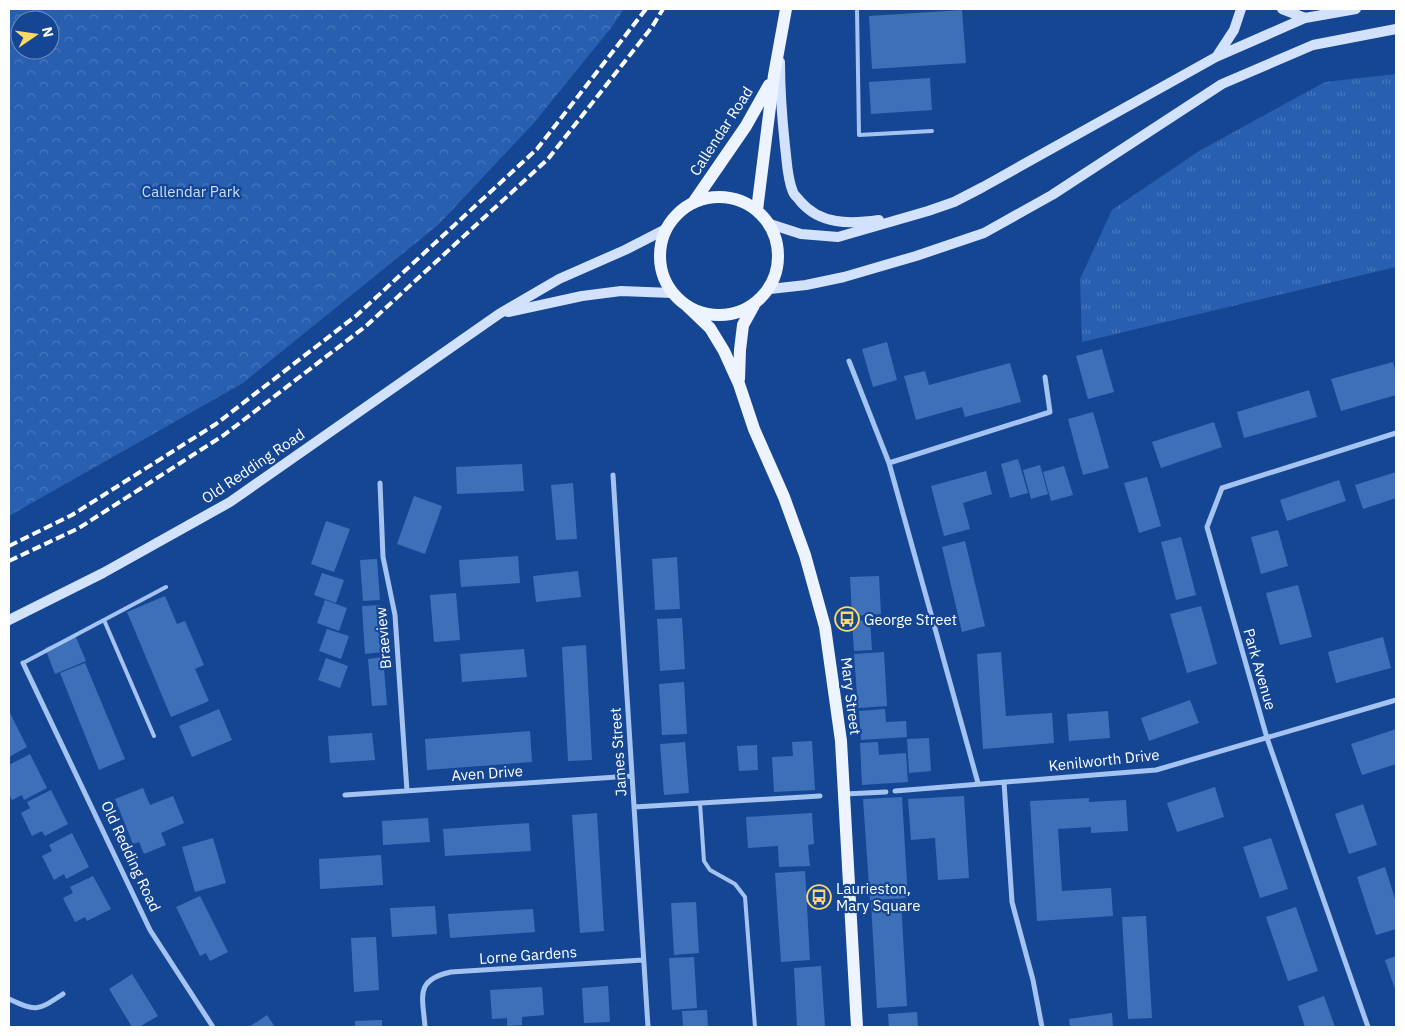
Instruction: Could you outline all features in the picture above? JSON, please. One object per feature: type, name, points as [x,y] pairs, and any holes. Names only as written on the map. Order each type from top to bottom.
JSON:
[{"type":"main road","name":"Callendar Road","points":[[757,210],[774,75],[786,9]]},
{"type":"main road","points":[[1216,56],[1234,30],[1241,9]]},
{"type":"main road","points":[[1282,9],[1305,18]]},
{"type":"main road","points":[[770,224],[801,234],[838,237],[954,202],[1216,56],[1305,18],[1356,9]]},
{"type":"main road","points":[[770,288],[806,285],[844,277],[916,256],[984,233],[1052,195],[1222,84],[1313,45],[1396,29]]},
{"type":"main road","points":[[780,40],[780,90],[788,170],[793,193],[806,208],[830,221],[849,222],[903,217],[928,211]]},
{"type":"main road","name":"Callendar Road","points":[[693,203],[746,126],[774,75]]},
{"type":"main road","points":[[727,197],[746,203],[757,210],[770,224],[777,240],[779,256],[777,270],[770,288],[754,305],[736,314],[719,316],[704,314],[688,307],[672,293],[663,275],[660,260],[661,244],[666,229],[677,214],[693,203],[708,198],[727,197]]},
{"type":"main road","name":"Old Redding Road","points":[[9,620],[103,573],[230,502],[500,314],[559,279],[625,250],[666,229]]},
{"type":"main road","name":"Old Redding Road","points":[[500,314],[582,296],[622,291],[672,293]]},
{"type":"main road","name":"Mary Street","points":[[738,384],[743,325],[754,305]]},
{"type":"main road","name":"Mary Street","points":[[688,307],[710,328],[724,351],[754,429],[784,497],[805,555],[825,627],[841,741],[857,1027]]},
{"type":"street","points":[[849,360],[889,463],[978,783]]},
{"type":"street","points":[[889,463],[1050,412],[1045,377]]},
{"type":"street","name":"Park Avenue","points":[[1368,1027],[1267,738],[1207,527],[1222,488],[1396,434]]},
{"type":"street","name":"James Street","points":[[613,475],[648,1027]]},
{"type":"street","name":"Braeview","points":[[380,483],[383,557],[395,615],[407,791]]},
{"type":"street","name":"Old Redding Road","points":[[23,663],[150,930],[213,1027]]},
{"type":"street","name":"Kenilworth Drive","points":[[895,791],[1156,770],[1396,700]]},
{"type":"street","name":"Aven Drive","points":[[345,795],[632,776]]},
{"type":"street","points":[[1004,782],[1012,902],[1033,980],[1042,1027]]},
{"type":"street","points":[[844,794],[886,792]]},
{"type":"street","points":[[634,807],[820,796]]},
{"type":"street","name":"Lorne Gardens","points":[[425,1027],[423,992],[426,983],[437,975],[451,972],[643,960]]},
{"type":"street","points":[[9,999],[29,1008],[42,1008],[63,994]]},
{"type":"lane","points":[[857,9],[859,135],[932,131]]},
{"type":"lane","points":[[23,663],[166,587]]},
{"type":"lane","points":[[104,620],[154,736]]},
{"type":"lane","points":[[700,803],[704,861],[710,870],[736,884],[745,897],[755,1027]]},
{"type":"green space","name":"Callendar Park","points":[[9,9],[624,9],[611,28],[533,124],[438,225],[243,383],[9,516]]},
{"type":"green space","points":[[1396,74],[1396,267],[1082,342],[1080,279],[1112,210],[1199,151],[1325,82]]},
{"type":"building","points":[[962,10],[966,63],[872,69],[869,16]]},
{"type":"building","points":[[930,78],[932,110],[871,114],[869,82]]},
{"type":"building","points":[[887,342],[897,380],[873,387],[862,349]]},
{"type":"building","points":[[1102,349],[1114,392],[1088,399],[1076,356]]},
{"type":"building","points":[[1393,362],[1396,374],[1396,395],[1341,411],[1331,379]]},
{"type":"building","points":[[1010,363],[1021,402],[965,417],[962,407],[916,420],[904,376],[925,371],[929,385]]},
{"type":"building","points":[[1309,390],[1317,417],[1244,438],[1237,412]]},
{"type":"building","points":[[1093,412],[1109,468],[1083,475],[1068,419]]},
{"type":"building","points":[[1214,422],[1222,447],[1161,468],[1152,442]]},
{"type":"building","points":[[1018,459],[1028,493],[1010,498],[1001,464]]},
{"type":"building","points":[[522,464],[524,491],[457,494],[456,467]]},
{"type":"building","points":[[1040,465],[1048,494],[1031,499],[1023,470]]},
{"type":"building","points":[[1064,466],[1073,495],[1051,501],[1043,472]]},
{"type":"building","points":[[986,471],[992,494],[963,503],[970,529],[944,536],[931,486]]},
{"type":"building","points":[[1396,472],[1396,498],[1363,509],[1355,485]]},
{"type":"building","points":[[1147,477],[1161,526],[1139,533],[1124,483]]},
{"type":"building","points":[[1339,480],[1346,501],[1287,521],[1280,500]]},
{"type":"building","points":[[573,483],[577,539],[556,540],[551,485]]},
{"type":"building","points":[[414,496],[442,506],[425,554],[397,544]]},
{"type":"building","points":[[326,521],[350,529],[334,572],[311,564]]},
{"type":"building","points":[[1278,530],[1288,566],[1261,574],[1251,537]]},
{"type":"building","points":[[1181,537],[1196,595],[1176,600],[1161,542]]},
{"type":"building","points":[[965,541],[985,626],[962,632],[942,547]]},
{"type":"building","points":[[518,556],[520,583],[461,587],[459,560]]},
{"type":"building","points":[[677,557],[680,609],[655,610],[652,559]]},
{"type":"building","points":[[377,559],[380,600],[363,601],[360,560]]},
{"type":"building","points":[[578,571],[581,597],[536,602],[533,576]]},
{"type":"building","points":[[322,573],[344,580],[336,603],[314,595]]},
{"type":"building","points":[[879,576],[881,614],[852,616],[850,577]]},
{"type":"building","points":[[1298,585],[1312,637],[1280,645],[1266,593]]},
{"type":"building","points":[[456,593],[460,640],[434,642],[430,595]]},
{"type":"building","points":[[165,596],[177,624],[185,621],[204,665],[195,669],[209,701],[171,717],[127,612]]},
{"type":"building","points":[[325,600],[347,608],[339,631],[317,623]]},
{"type":"building","points":[[380,605],[383,652],[365,654],[362,606]]},
{"type":"building","points":[[1201,606],[1217,664],[1187,673],[1170,614]]},
{"type":"building","points":[[682,618],[685,669],[660,671],[657,619]]},
{"type":"building","points":[[870,620],[872,650],[854,651],[852,621]]},
{"type":"building","points":[[327,629],[349,636],[341,659],[319,651]]},
{"type":"building","points":[[75,635],[86,661],[55,674],[45,648]]},
{"type":"building","points":[[1383,637],[1391,668],[1336,683],[1328,652]]},
{"type":"building","points":[[586,645],[592,760],[568,761],[562,647]]},
{"type":"building","points":[[524,649],[527,677],[462,682],[460,654]]},
{"type":"building","points":[[884,652],[887,706],[858,708],[854,654]]},
{"type":"building","points":[[1001,652],[1006,716],[1052,713],[1054,743],[983,749],[977,654]]},
{"type":"building","points":[[383,657],[387,705],[372,706],[368,659]]},
{"type":"building","points":[[326,658],[348,666],[340,688],[318,680]]},
{"type":"building","points":[[85,663],[125,759],[99,770],[60,673]]},
{"type":"building","points":[[684,682],[687,734],[662,735],[659,684]]},
{"type":"building","points":[[1190,700],[1199,723],[1149,741],[1141,718]]},
{"type":"building","points":[[219,709],[232,740],[192,757],[179,726]]},
{"type":"building","points":[[885,709],[886,722],[906,721],[907,737],[861,740],[859,711]]},
{"type":"building","points":[[1108,711],[1110,738],[1069,741],[1067,714]]},
{"type":"building","points":[[9,714],[27,747],[9,757]]},
{"type":"building","points":[[1396,729],[1396,764],[1362,775],[1351,744]]},
{"type":"building","points":[[530,731],[532,762],[427,770],[425,739]]},
{"type":"building","points":[[372,733],[375,760],[330,763],[328,736]]},
{"type":"building","points":[[929,738],[931,771],[909,773],[907,739]]},
{"type":"building","points":[[812,741],[815,790],[774,792],[772,757],[793,756],[792,742]]},
{"type":"building","points":[[685,742],[689,793],[664,795],[660,744]]},
{"type":"building","points":[[878,742],[879,755],[906,753],[908,782],[862,785],[860,743]]},
{"type":"building","points":[[757,745],[758,770],[739,771],[737,746]]},
{"type":"building","points":[[30,754],[47,788],[24,800],[22,795],[12,800],[9,794],[9,765]]},
{"type":"building","points":[[1215,787],[1224,817],[1177,832],[1167,803]]},
{"type":"building","points":[[143,788],[150,805],[173,796],[184,823],[161,833],[166,845],[144,854],[139,842],[133,844],[115,799]]},
{"type":"building","points":[[51,790],[68,824],[45,836],[42,831],[32,836],[21,813],[30,808],[27,802]]},
{"type":"building","points":[[964,796],[969,878],[938,880],[935,838],[911,840],[908,799]]},
{"type":"building","points":[[902,797],[908,898],[870,900],[863,799]]},
{"type":"building","points":[[1089,798],[1089,802],[1126,800],[1128,831],[1091,833],[1091,827],[1058,829],[1062,891],[1111,888],[1113,916],[1037,921],[1030,801]]},
{"type":"building","points":[[1363,804],[1377,845],[1349,854],[1335,814]]},
{"type":"building","points":[[597,813],[604,931],[580,933],[572,815]]},
{"type":"building","points":[[812,813],[814,844],[808,845],[810,866],[779,867],[778,846],[748,848],[746,817]]},
{"type":"building","points":[[428,818],[430,842],[383,845],[382,821]]},
{"type":"building","points":[[529,823],[531,851],[445,856],[443,829]]},
{"type":"building","points":[[72,833],[89,867],[66,879],[64,874],[54,880],[42,856],[52,851],[49,845]]},
{"type":"building","points":[[213,838],[226,883],[195,892],[182,847]]},
{"type":"building","points":[[1271,838],[1288,889],[1260,898],[1243,847]]},
{"type":"building","points":[[381,855],[383,885],[320,889],[319,859]]},
{"type":"building","points":[[1385,867],[1396,902],[1396,929],[1376,935],[1357,877]]},
{"type":"building","points":[[805,871],[810,960],[781,962],[775,873]]},
{"type":"building","points":[[93,876],[111,909],[87,921],[85,917],[75,922],[63,898],[73,893],[70,887]]},
{"type":"building","points":[[200,896],[228,952],[210,961],[206,953],[200,956],[176,907]]},
{"type":"building","points":[[901,901],[907,1006],[877,1008],[871,902]]},
{"type":"building","points":[[696,902],[699,953],[674,955],[671,903]]},
{"type":"building","points":[[435,906],[437,934],[392,937],[390,908]]},
{"type":"building","points":[[1296,907],[1318,971],[1288,981],[1266,917]]},
{"type":"building","points":[[533,909],[535,932],[450,938],[448,914]]},
{"type":"building","points":[[1146,916],[1152,1018],[1128,1019],[1122,917]]},
{"type":"building","points":[[376,937],[379,990],[354,992],[351,938]]},
{"type":"building","points":[[1396,956],[1396,992],[1385,960]]},
{"type":"building","points":[[694,957],[697,1008],[672,1010],[669,958]]},
{"type":"building","points":[[821,966],[825,1027],[797,1027],[794,968]]},
{"type":"building","points":[[132,974],[158,1016],[139,1027],[132,1027],[109,989]]},
{"type":"building","points":[[608,986],[610,1022],[584,1023],[582,988]]},
{"type":"building","points":[[542,987],[544,1015],[522,1017],[522,1025],[507,1026],[507,1018],[492,1019],[490,990]]},
{"type":"building","points":[[1324,996],[1335,1027],[1305,1027],[1298,1006]]},
{"type":"building","points":[[707,1010],[708,1027],[683,1027],[682,1011]]},
{"type":"building","points":[[917,1012],[918,1027],[889,1027],[888,1014]]},
{"type":"building","points":[[1112,1013],[1113,1027],[1070,1027],[1069,1019]]},
{"type":"building","points":[[267,1015],[275,1027],[249,1027]]},
{"type":"building","points":[[382,1020],[382,1027],[355,1027],[355,1021]]},
{"type":"railway","points":[[9,546],[72,515],[216,424],[357,315],[537,149],[646,9]]},
{"type":"railway","points":[[9,561],[79,528],[224,435],[366,326],[548,159],[652,27],[663,9]]},
{"type":"place","name":"George Street","points":[[847,619]]},
{"type":"place","name":"Laurieston, Mary Square","points":[[819,897]]}]
